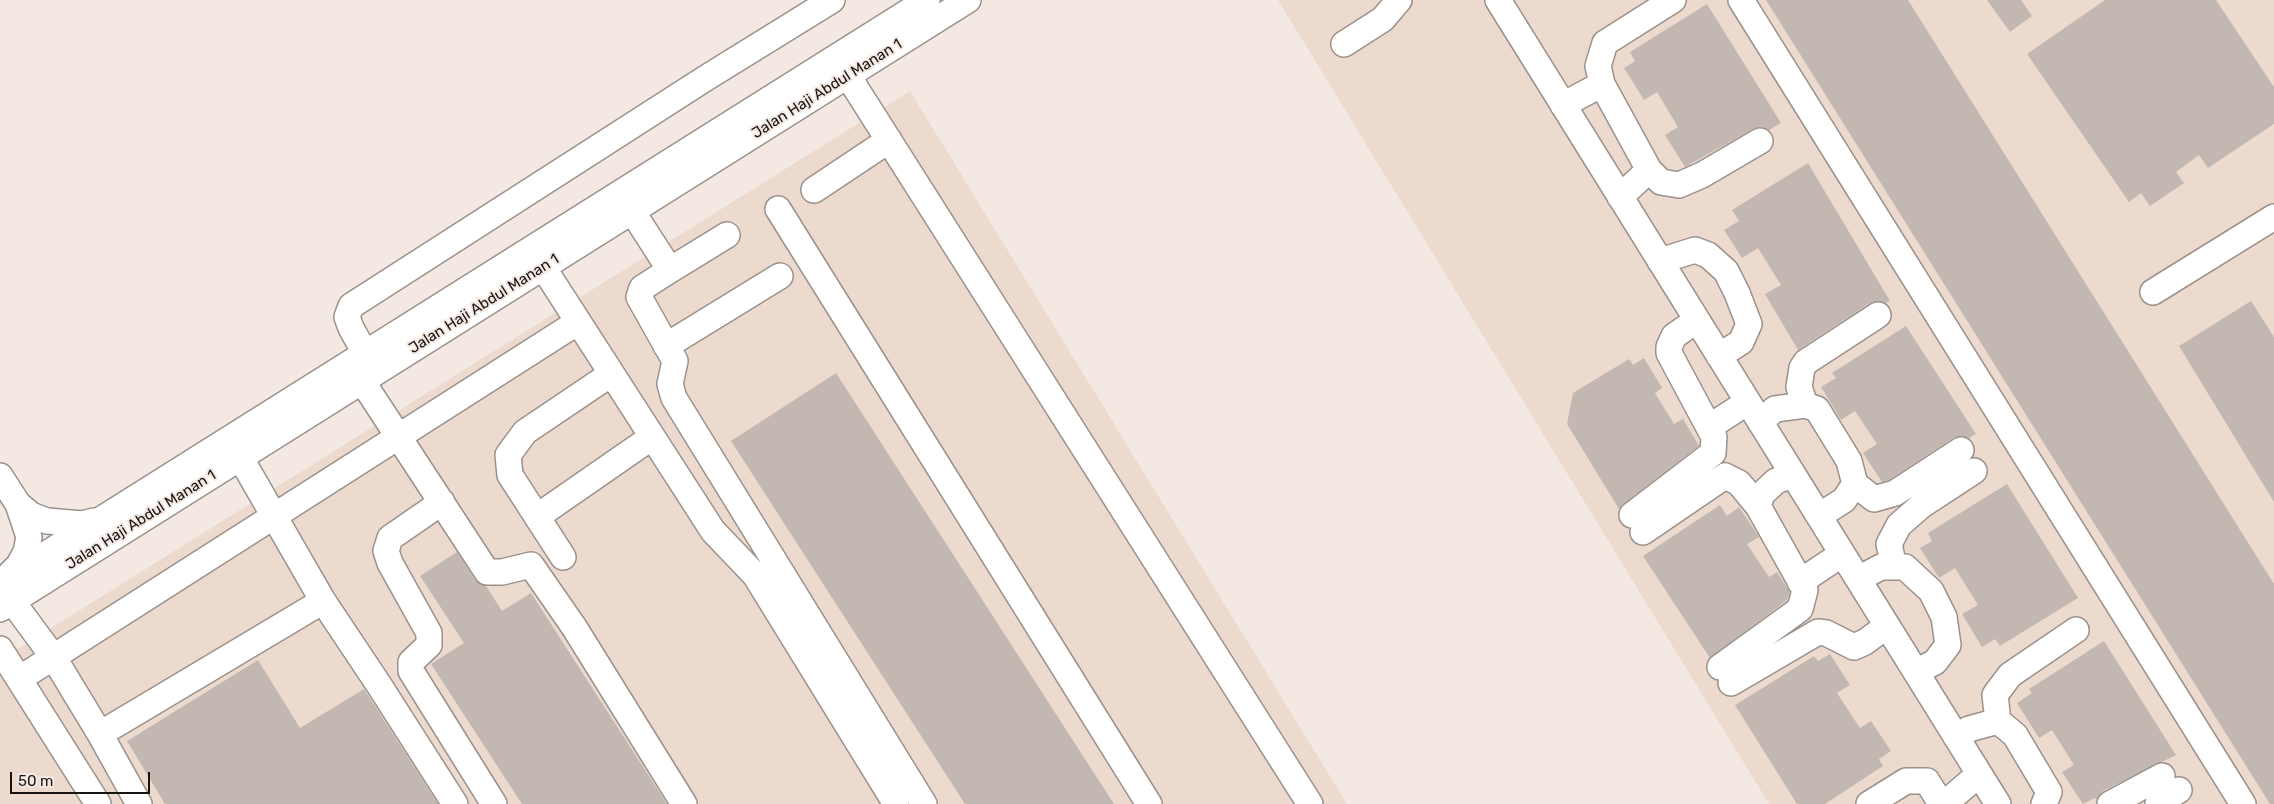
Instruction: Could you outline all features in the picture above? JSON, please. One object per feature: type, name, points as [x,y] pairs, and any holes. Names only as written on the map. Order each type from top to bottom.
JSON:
[{"type":"street","points":[[358,341],[347,317],[351,306],[706,78],[832,0]]},
{"type":"street","name":"Jalan Haji Abdul Manan 1","points":[[4,594],[100,519],[358,341],[927,0]]},
{"type":"street","name":"Jalan Haji Abdul Manan 1","points":[[4,594],[240,457],[968,0]]},
{"type":"street","points":[[1344,44],[1383,19],[1399,0]]},
{"type":"street","points":[[1498,0],[1998,804]]},
{"type":"street","points":[[1673,0],[1605,43],[1598,66],[1602,84],[1649,170],[1661,182],[1679,185],[1702,175],[1760,141]]},
{"type":"street","points":[[1741,0],[2243,804]]},
{"type":"street","points":[[848,76],[1310,804]]},
{"type":"street","points":[[1563,105],[1602,84]]},
{"type":"street","points":[[814,190],[889,140]]},
{"type":"street","points":[[1620,197],[1649,170]]},
{"type":"street","points":[[778,209],[1149,804]]},
{"type":"street","points":[[632,211],[670,270]]},
{"type":"street","points":[[2153,292],[2273,219]]},
{"type":"street","points":[[727,235],[642,288],[639,297],[676,364],[670,384],[674,398],[924,804]]},
{"type":"street","points":[[1660,261],[1695,250],[1708,255],[1726,271],[1738,293],[1749,324],[1741,342],[1719,356]]},
{"type":"street","points":[[543,267],[713,531],[755,576],[896,804]]},
{"type":"street","points":[[666,346],[780,276]]},
{"type":"street","points":[[1805,405],[1799,386],[1802,368],[1806,362],[1878,315]]},
{"type":"street","points":[[1697,320],[1674,336],[1669,347],[1669,353],[1714,438],[1713,453],[1638,523],[1724,476],[1739,483],[1758,506],[1805,590],[1800,609],[1726,675],[1818,632],[1826,633],[1854,647],[1865,642],[1887,626]]},
{"type":"street","points":[[19,679],[578,322]]},
{"type":"street","points":[[563,557],[510,475],[508,456],[525,432],[611,374]]},
{"type":"street","points":[[362,381],[487,572],[502,572],[531,566],[574,627],[684,804]]},
{"type":"street","points":[[1709,428],[1754,412],[1805,405],[1817,409],[1849,461],[1855,484],[1874,499],[1895,493],[1961,450]]},
{"type":"street","points":[[538,516],[652,437]]},
{"type":"street","points":[[240,457],[322,600],[379,684],[455,804]]},
{"type":"street","points":[[1894,567],[1889,544],[1899,525],[1922,505],[1974,471]]},
{"type":"street","points":[[1758,506],[1762,494],[1776,482],[1793,475]]},
{"type":"street","points":[[0,476],[18,504],[29,537],[26,552],[4,594],[54,658],[100,734],[139,804]]},
{"type":"street","points":[[1819,516],[1844,500],[1855,484]]},
{"type":"street","points":[[442,502],[390,538],[386,551],[390,563],[429,633],[429,645],[412,662],[411,671],[494,804]]},
{"type":"street","points":[[18,504],[31,515],[47,521],[82,524],[100,519]]},
{"type":"street","points":[[1800,582],[1842,554]]},
{"type":"street","points":[[1858,580],[1881,567],[1905,567],[1931,591],[1944,617],[1948,646],[1935,662],[1916,672]]},
{"type":"street","points":[[100,734],[322,600]]},
{"type":"street","points":[[2050,800],[2015,735],[1998,721],[1995,695],[2010,675],[2076,630]]},
{"type":"street","points":[[0,649],[98,804]]},
{"type":"street","points":[[1956,737],[1969,729],[1998,721]]},
{"type":"street","points":[[1869,804],[1906,781],[1927,781],[1938,798],[1948,801],[1979,774]]},
{"type":"street","points":[[2110,804],[2170,783],[2158,804]]},
{"type":"shaded area","points":[[1278,0],[2274,0],[2274,804],[1769,804]]},
{"type":"shaded area","points":[[910,91],[1347,804],[0,804],[0,660]]},
{"type":"building","points":[[1766,0],[1908,0],[2274,584],[2274,804],[2270,804]]},
{"type":"building","points":[[1987,0],[2021,0],[2032,16],[2010,32]]},
{"type":"building","points":[[2105,0],[2216,0],[2274,87],[2274,124],[2208,168],[2199,155],[2176,172],[2184,183],[2150,206],[2141,193],[2129,202],[2027,54]]},
{"type":"building","points":[[1707,4],[1781,123],[1769,130],[1760,127],[1753,129],[1685,167],[1665,135],[1678,127],[1657,92],[1644,100],[1624,68],[1635,61],[1630,52]]},
{"type":"building","points":[[1808,163],[1890,301],[1886,303],[1878,301],[1870,303],[1798,350],[1765,294],[1781,285],[1758,248],[1742,258],[1724,230],[1739,221],[1732,210]]},
{"type":"building","points":[[2251,301],[2274,337],[2274,502],[2179,346]]},
{"type":"building","points":[[1906,326],[1976,434],[1969,438],[1961,436],[1953,438],[1889,480],[1882,482],[1863,453],[1877,444],[1855,411],[1841,420],[1821,387],[1836,378],[1832,373]]},
{"type":"building","points":[[1644,358],[1662,388],[1655,393],[1674,424],[1683,419],[1699,446],[1619,509],[1567,424],[1573,393],[1629,359],[1633,365]]},
{"type":"building","points":[[836,373],[1114,804],[965,804],[731,441]]},
{"type":"building","points":[[2007,484],[2078,598],[2000,646],[1995,639],[1982,647],[1962,614],[1978,605],[1955,568],[1939,578],[1920,548],[1932,541],[1928,533]]},
{"type":"building","points":[[1720,505],[1727,516],[1739,507],[1759,537],[1747,544],[1769,577],[1777,572],[1790,592],[1787,600],[1710,658],[1643,556]]},
{"type":"building","points":[[457,552],[475,580],[486,586],[502,611],[531,593],[667,804],[522,804],[431,664],[464,643],[420,576]]},
{"type":"building","points":[[2104,641],[2176,755],[2103,791],[2097,800],[2095,798],[2083,804],[2062,772],[2074,765],[2052,730],[2039,738],[2017,703],[2032,693],[2029,689]]},
{"type":"building","points":[[1830,654],[1850,685],[1837,693],[1860,728],[1871,721],[1891,751],[1879,759],[1883,766],[1825,804],[1797,804],[1735,705],[1814,656],[1818,661]]},
{"type":"building","points":[[258,660],[300,728],[364,689],[438,804],[165,804],[127,741]]}]
